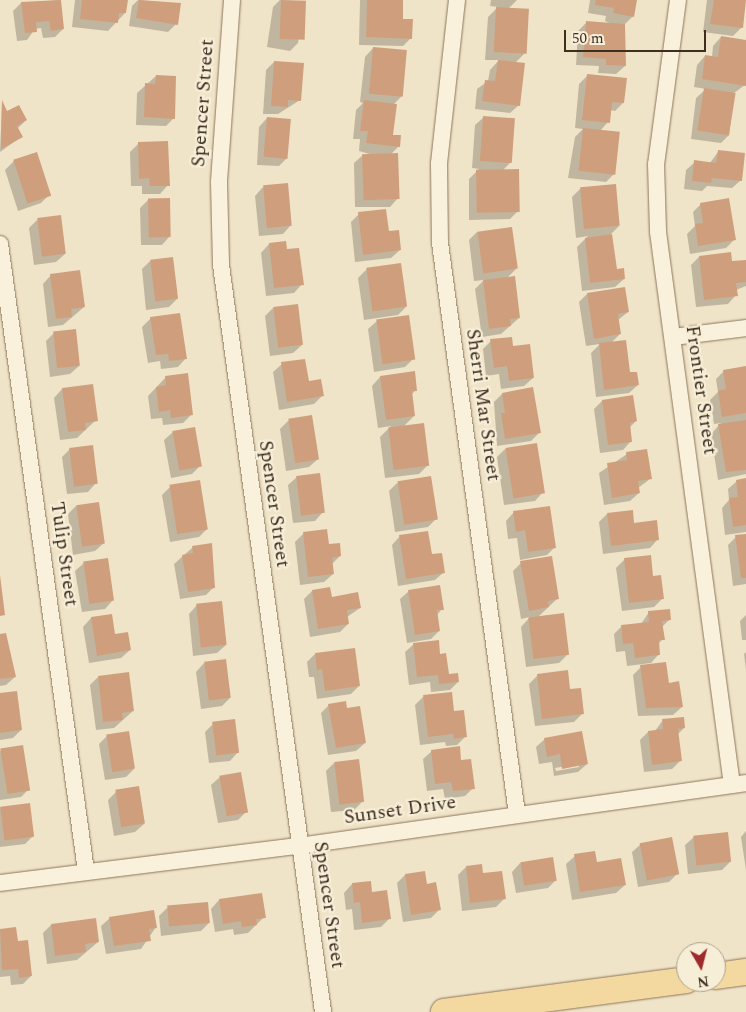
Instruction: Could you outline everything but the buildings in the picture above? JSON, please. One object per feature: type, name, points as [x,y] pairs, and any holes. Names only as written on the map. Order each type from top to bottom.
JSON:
[{"type":"main road","points":[[726,975],[746,972]]},
{"type":"main road","points":[[444,1012],[676,981]]},
{"type":"street","name":"Spencer Street","points":[[232,0],[218,182],[221,265],[298,846],[323,1012]]},
{"type":"street","name":"Sherri Mar Street","points":[[457,0],[438,164],[440,242],[517,814]]},
{"type":"street","name":"Frontier Street","points":[[678,0],[656,164],[658,232],[739,784]]},
{"type":"street","name":"Tulip Street","points":[[0,244],[86,871]]},
{"type":"street","points":[[673,337],[746,328]]},
{"type":"street","name":"Sunset Drive","points":[[0,883],[298,846],[739,784]]}]
